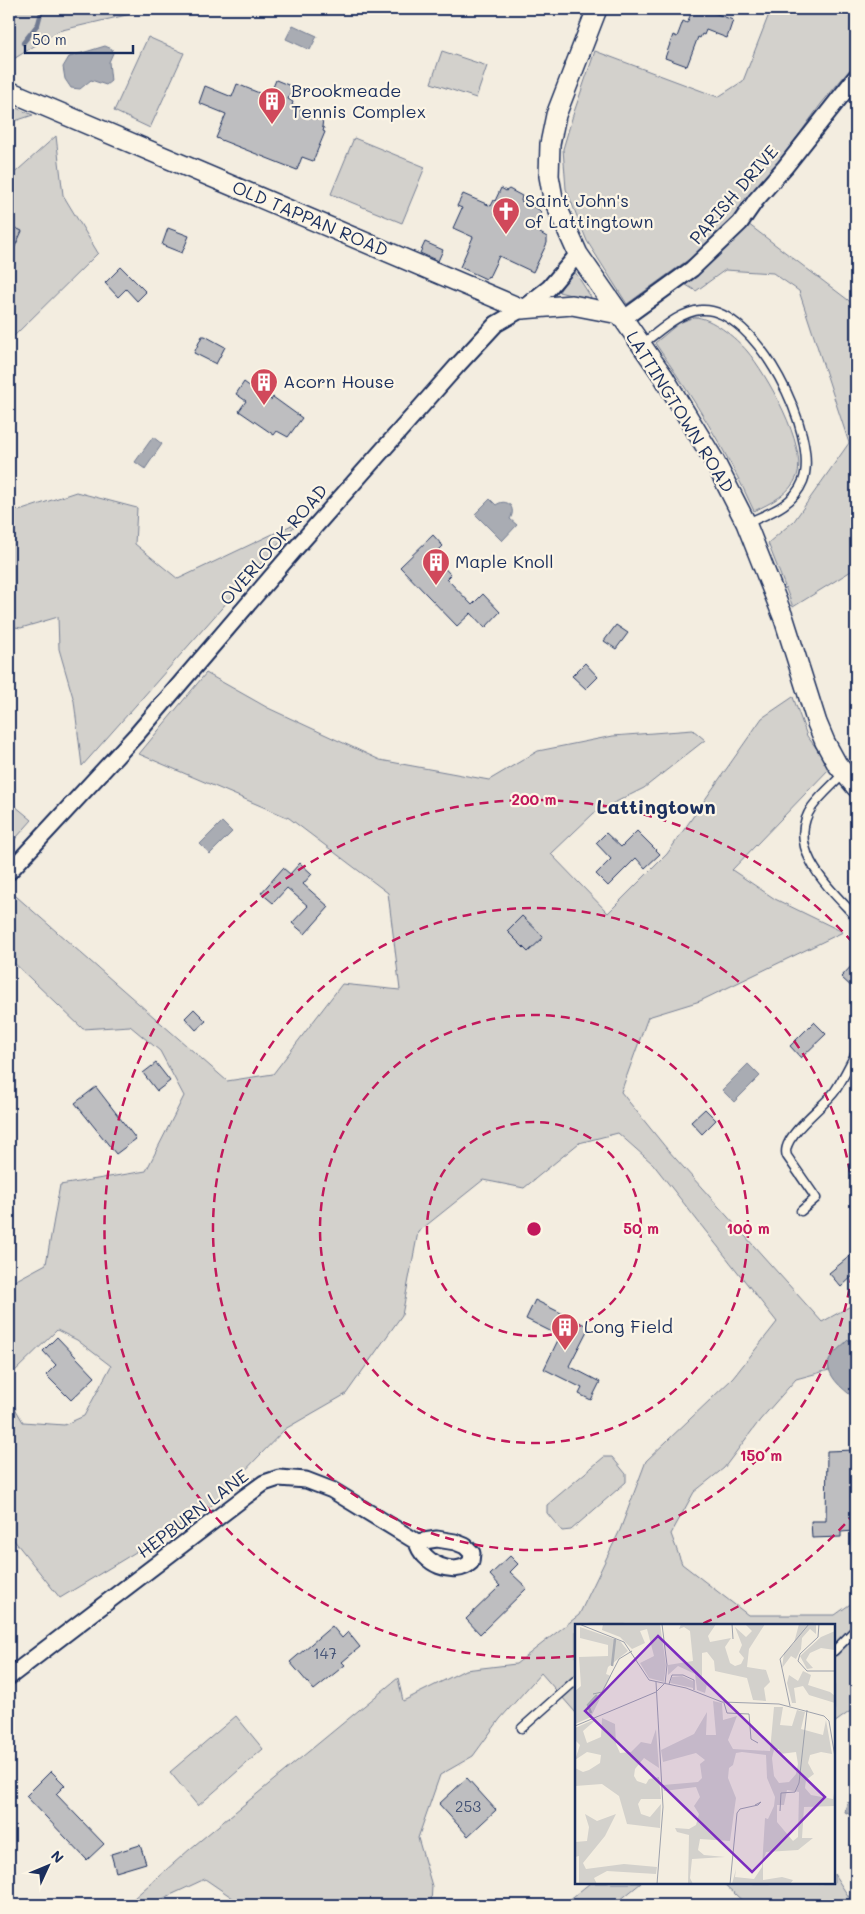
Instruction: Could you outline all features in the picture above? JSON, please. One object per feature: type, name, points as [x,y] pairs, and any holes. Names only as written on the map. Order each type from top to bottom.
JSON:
[{"type":"street","name":"LATTINGTOWN ROAD","points":[[597,9],[556,115],[550,144],[549,176],[553,198],[578,254],[662,376],[715,462],[746,523],[784,619],[817,723],[825,742],[856,788]]},
{"type":"street","name":"PARISH DRIVE","points":[[621,317],[708,255],[740,222],[856,77]]},
{"type":"street","name":"OLD TAPPAN ROAD","points":[[9,91],[522,309],[572,305],[621,317]]},
{"type":"street","name":"OVERLOOK ROAD","points":[[9,872],[137,734],[296,548],[457,366],[496,324],[522,309],[549,288],[578,254]]},
{"type":"street","name":"HEPBURN LANE","points":[[9,1678],[264,1483],[279,1478],[306,1480],[332,1490],[417,1542]]},
{"type":"lane","points":[[641,346],[688,312],[712,310],[725,315],[752,337],[775,371],[786,392],[799,425],[805,470],[803,481],[784,506],[746,523]]},
{"type":"lane","points":[[844,772],[812,808],[804,829],[806,853],[821,880],[856,916]]},
{"type":"lane","points":[[801,1211],[816,1198],[787,1156],[785,1148],[791,1137],[835,1091],[856,1053]]},
{"type":"lane","points":[[835,1650],[856,1629]]},
{"type":"lane","points":[[522,1728],[575,1681]]},
{"type":"shaded area","points":[[9,9],[152,9],[58,31],[9,62]]},
{"type":"shaded area","points":[[771,9],[856,9],[856,62],[821,104],[780,161],[734,216],[692,257],[627,304],[587,241],[566,189],[563,149],[595,51],[718,97],[743,81]]},
{"type":"shaded area","points":[[293,25],[317,36],[310,50],[286,39]]},
{"type":"shaded area","points":[[148,37],[184,53],[150,128],[114,111]]},
{"type":"shaded area","points":[[105,46],[112,49],[113,53],[109,62],[111,81],[106,85],[91,80],[80,89],[71,88],[65,79],[63,67],[69,57]]},
{"type":"shaded area","points":[[442,51],[487,66],[476,98],[431,83]]},
{"type":"shaded area","points":[[9,105],[33,115],[9,123]]},
{"type":"shaded area","points":[[56,136],[63,195],[98,253],[9,341],[9,178]]},
{"type":"shaded area","points":[[354,138],[425,167],[402,223],[331,194]]},
{"type":"shaded area","points":[[748,224],[856,306],[856,568],[793,607],[768,543],[794,521],[849,443],[799,291],[773,273],[725,270],[696,291],[686,285]]},
{"type":"shaded area","points":[[571,272],[575,272],[591,297],[590,300],[559,292]]},
{"type":"shaded area","points":[[694,317],[708,320],[715,324],[747,351],[774,393],[791,430],[799,463],[797,476],[785,493],[754,511],[732,466],[708,424],[655,343],[679,323]]},
{"type":"shaded area","points":[[153,437],[162,444],[145,469],[135,462]]},
{"type":"shaded area","points":[[76,492],[137,508],[135,544],[178,579],[298,522],[82,766],[74,701],[59,649],[58,617],[21,628],[9,626],[9,501],[19,511]]},
{"type":"shaded area","points":[[490,499],[496,505],[504,502],[510,505],[512,515],[510,519],[517,525],[502,541],[475,514]]},
{"type":"shaded area","points":[[206,673],[268,708],[380,760],[489,780],[538,751],[613,736],[693,730],[705,740],[644,788],[594,813],[551,854],[608,913],[667,854],[762,718],[793,697],[807,736],[831,767],[732,870],[775,899],[843,932],[700,1001],[648,1017],[621,1092],[667,1149],[822,1322],[856,1303],[856,1341],[848,1340],[829,1361],[829,1370],[796,1379],[760,1420],[724,1468],[694,1492],[671,1534],[682,1564],[748,1615],[835,1615],[856,1600],[856,1707],[835,1722],[835,1624],[575,1624],[575,1712],[541,1673],[500,1719],[473,1756],[440,1775],[418,1838],[432,1886],[431,1905],[243,1905],[205,1879],[149,1905],[126,1905],[190,1849],[398,1678],[403,1701],[465,1670],[516,1664],[579,1615],[620,1530],[646,1461],[733,1378],[777,1322],[653,1164],[618,1133],[579,1143],[524,1188],[483,1180],[418,1232],[402,1315],[346,1394],[285,1429],[210,1507],[60,1598],[9,1534],[9,1398],[23,1422],[64,1425],[84,1416],[111,1366],[77,1340],[57,1330],[9,1377],[9,1284],[46,1264],[60,1185],[146,1171],[184,1096],[160,1051],[130,1026],[83,1029],[9,958],[9,890],[227,1081],[273,1074],[342,984],[400,990],[388,893],[289,818],[139,754]]},
{"type":"shaded area","points":[[9,801],[32,820],[9,846]]},
{"type":"shaded area","points":[[222,822],[232,832],[210,854],[200,844]]},
{"type":"shaded area","points":[[748,1064],[760,1076],[734,1102],[722,1090]]},
{"type":"shaded area","points":[[848,1340],[856,1341],[856,1399],[837,1383],[829,1367],[832,1355]]},
{"type":"shaded area","points":[[604,1457],[612,1457],[626,1474],[626,1482],[571,1530],[562,1531],[547,1513],[547,1505]]},
{"type":"shaded area","points":[[236,1716],[263,1749],[198,1806],[170,1772]]},
{"type":"shaded area","points":[[856,1800],[856,1830],[853,1826],[854,1817],[845,1812],[847,1803]]},
{"type":"shaded area","points":[[835,1876],[854,1905],[747,1905],[724,1884],[835,1884]]},
{"type":"shaded area","points":[[589,1884],[640,1884],[614,1905],[563,1905]]},
{"type":"building","points":[[693,9],[705,12],[706,10],[733,20],[727,38],[706,30],[704,35],[702,34],[700,38],[698,37],[687,66],[665,58],[673,35],[677,37],[683,21],[687,23]]},
{"type":"building","name":"Brookmeade Tennis Complex","points":[[276,80],[293,87],[288,99],[293,102],[292,105],[323,119],[322,127],[325,132],[313,161],[302,157],[297,170],[216,138],[226,114],[199,103],[205,86],[232,97],[237,84],[269,97]]},
{"type":"building","name":"Saint John's of Lattingtown","points":[[501,188],[506,191],[509,189],[522,196],[521,201],[541,212],[535,230],[547,237],[547,243],[533,272],[499,256],[489,277],[486,279],[460,267],[473,237],[453,228],[462,208],[457,206],[463,194],[491,206]]},
{"type":"building","points":[[9,225],[22,231],[9,260]]},
{"type":"building","points":[[168,228],[189,236],[182,253],[162,245]]},
{"type":"building","points":[[425,242],[443,250],[438,261],[420,253]]},
{"type":"building","points":[[121,267],[146,292],[137,301],[126,289],[118,297],[105,283]]},
{"type":"building","points":[[202,336],[225,347],[216,364],[194,353]]},
{"type":"building","name":"Acorn House","points":[[244,382],[263,396],[271,400],[273,397],[302,418],[288,437],[277,431],[274,435],[239,411],[246,401],[236,394]]},
{"type":"building","name":"Maple Knoll","points":[[433,535],[443,546],[433,556],[451,575],[447,579],[472,605],[483,594],[500,612],[485,628],[471,613],[457,626],[400,567]]},
{"type":"building","points":[[616,625],[628,633],[616,649],[604,641]]},
{"type":"building","points":[[585,663],[598,677],[586,689],[572,676]]},
{"type":"building","points":[[637,831],[660,854],[645,868],[636,858],[608,886],[596,874],[611,859],[596,843],[606,833],[621,847]]},
{"type":"building","points":[[300,863],[312,874],[303,884],[329,907],[305,934],[292,923],[308,906],[287,888],[273,903],[261,893],[283,868],[290,874]]},
{"type":"building","points":[[522,916],[544,937],[528,952],[507,931]]},
{"type":"building","points":[[856,961],[856,991],[841,977]]},
{"type":"building","points":[[194,1009],[206,1021],[196,1030],[185,1018]]},
{"type":"building","points":[[814,1022],[826,1034],[801,1058],[790,1046]]},
{"type":"building","points":[[156,1063],[170,1081],[157,1091],[143,1073]]},
{"type":"building","points":[[96,1087],[136,1139],[116,1154],[75,1103]]},
{"type":"building","points":[[705,1109],[716,1120],[702,1134],[691,1122]]},
{"type":"building","points":[[856,1251],[856,1273],[841,1287],[829,1273]]},
{"type":"building","name":"Long Field","points":[[535,1300],[589,1327],[569,1366],[600,1382],[591,1400],[579,1394],[582,1388],[544,1369],[560,1336],[526,1319]]},
{"type":"building","points":[[57,1337],[95,1377],[71,1400],[46,1375],[56,1365],[43,1351]]},
{"type":"building","points":[[856,1450],[856,1496],[851,1496],[854,1531],[841,1532],[841,1537],[812,1538],[811,1521],[826,1521],[827,1451]]},
{"type":"building","points":[[510,1556],[518,1564],[510,1572],[527,1588],[480,1634],[466,1619],[500,1586],[490,1575]]},
{"type":"building","points":[[332,1626],[342,1638],[348,1632],[360,1647],[342,1662],[345,1665],[314,1690],[290,1662]]},
{"type":"building","points":[[51,1771],[65,1785],[56,1794],[104,1844],[87,1860],[26,1796]]},
{"type":"building","points":[[467,1778],[496,1810],[468,1836],[439,1804]]},
{"type":"building","points":[[140,1845],[146,1863],[116,1872],[111,1854]]},
{"type":"waterway","points":[[23,43],[38,24],[42,9]]},
{"type":"place","name":"Brookmeade Tennis Complex","points":[[272,125]]},
{"type":"place","name":"Saint John's of Lattingtown","points":[[506,235]]},
{"type":"place","name":"Acorn House","points":[[264,406]]},
{"type":"place","name":"Maple Knoll","points":[[436,586]]},
{"type":"place","name":"Long Field","points":[[565,1351]]},
{"type":"district","name":"Lattingtown","points":[[656,807]]}]
